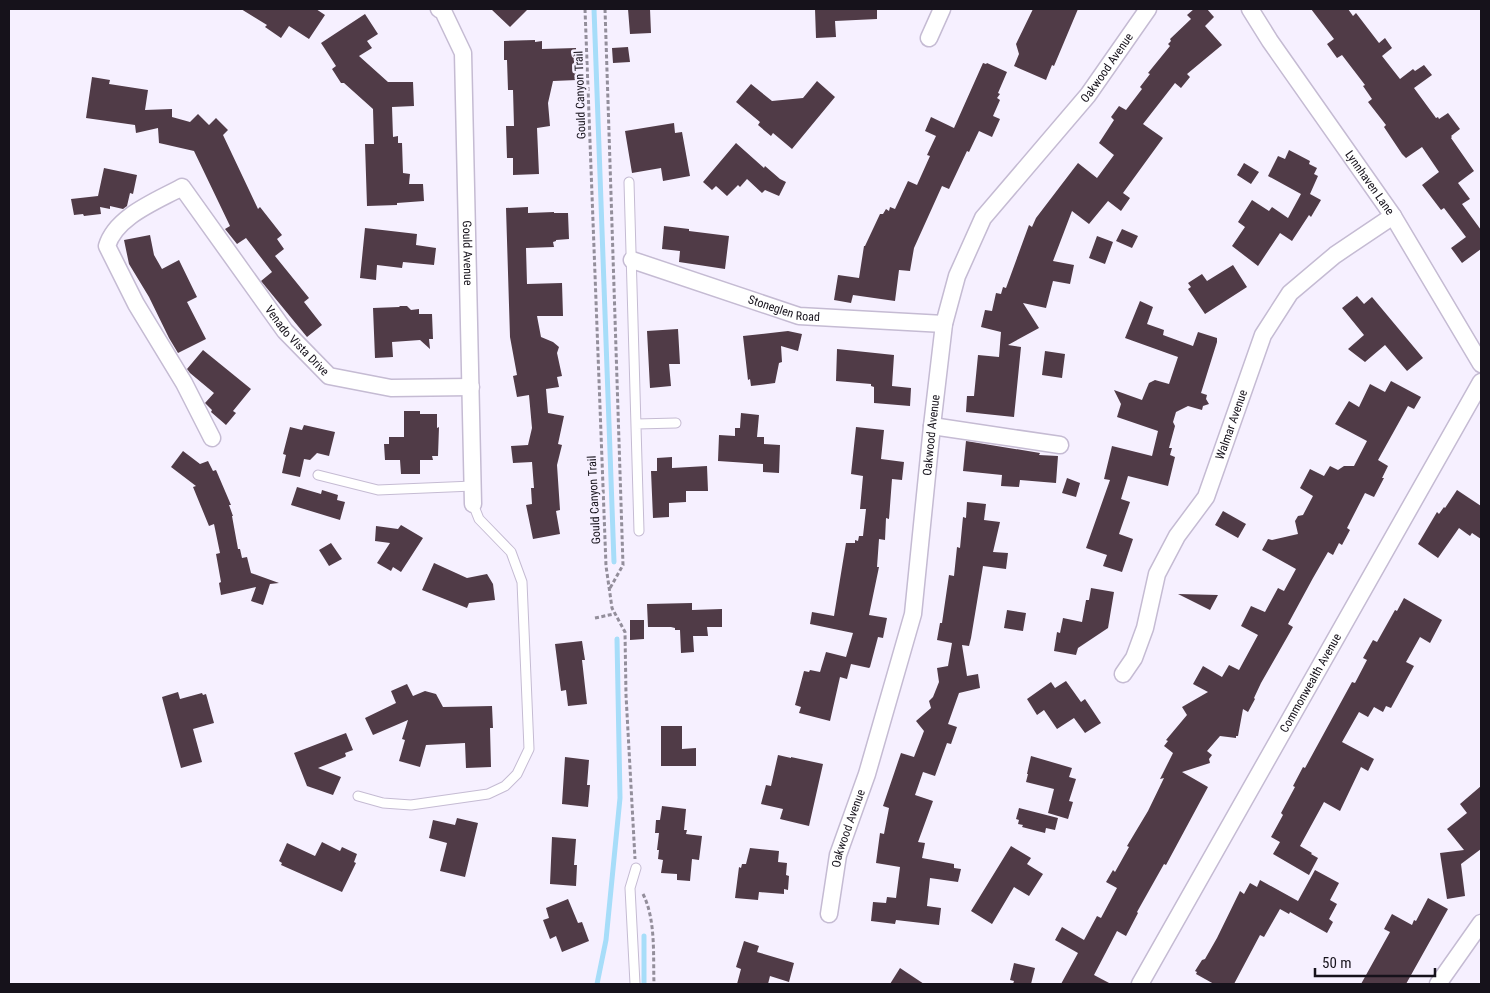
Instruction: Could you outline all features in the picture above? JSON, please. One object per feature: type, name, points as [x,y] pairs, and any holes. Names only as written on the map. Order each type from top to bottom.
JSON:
[{"type":"street","name":"Gould Avenue","points":[[439,9],[443,11],[463,53],[473,504]]},
{"type":"street","points":[[929,38],[942,9]]},
{"type":"street","name":"Oakwood Avenue","points":[[829,914],[838,855],[867,774],[914,614],[944,324],[957,276],[983,218],[1088,95],[1148,9]]},
{"type":"street","name":"Lynnhaven Lane","points":[[1250,9],[1270,41],[1393,216],[1481,364]]},
{"type":"street","name":"Venado Vista Drive","points":[[212,438],[184,383],[136,304],[106,246],[110,236],[133,215],[182,186],[285,331],[329,376],[391,388],[471,387]]},
{"type":"street","name":"Walmar Avenue","points":[[1123,674],[1134,658],[1145,628],[1157,574],[1177,536],[1206,497],[1263,335],[1290,294],[1335,255],[1393,216]]},
{"type":"street","name":"Stoneglen Road","points":[[632,260],[799,316],[944,324]]},
{"type":"street","name":"Commonwealth Avenue","points":[[1143,983],[1481,382]]},
{"type":"street","points":[[932,426],[1060,444]]},
{"type":"street","points":[[1438,984],[1481,923]]},
{"type":"lane","points":[[629,182],[639,531]]},
{"type":"lane","points":[[637,424],[676,423]]},
{"type":"lane","points":[[318,475],[378,490],[473,486]]},
{"type":"lane","points":[[358,796],[383,804],[411,805],[488,794],[505,786],[517,774],[528,749],[522,582],[511,552],[479,519],[473,504]]},
{"type":"lane","points":[[635,984],[630,888],[636,868]]},
{"type":"path","name":"Gould Canyon Trail","points":[[585,9],[606,566],[614,614],[625,632],[626,705],[633,844],[636,868]]},
{"type":"path","points":[[605,9],[623,565],[609,590]]},
{"type":"path","points":[[595,618],[614,614]]},
{"type":"path","points":[[642,893],[647,902],[652,938],[654,984]]},
{"type":"building","points":[[241,9],[316,9],[325,15],[309,39],[289,26],[281,38],[265,27],[267,25]]},
{"type":"building","points":[[491,9],[528,9],[510,27]]},
{"type":"building","points":[[628,9],[650,9],[651,33],[630,34]]},
{"type":"building","points":[[815,9],[877,9],[877,19],[835,21],[836,37],[816,38]]},
{"type":"building","points":[[1033,9],[1078,9],[1054,66],[1052,65],[1046,80],[1014,66],[1019,54],[1016,44]]},
{"type":"building","points":[[1194,9],[1207,9],[1214,17],[1205,26],[1222,45],[1187,74],[1190,77],[1181,88],[1175,83],[1143,124],[1163,138],[1123,193],[1130,198],[1121,211],[1108,201],[1089,224],[1072,211],[1053,261],[1074,265],[1070,284],[1053,281],[1046,308],[1023,303],[1039,328],[1008,345],[1021,347],[1014,417],[966,412],[967,396],[974,396],[978,355],[999,357],[1001,332],[981,327],[985,310],[992,311],[996,293],[1001,294],[1003,287],[1006,288],[1029,225],[1032,227],[1036,218],[1078,163],[1097,178],[1114,155],[1099,143],[1114,120],[1111,117],[1119,106],[1126,110],[1142,89],[1140,87],[1150,74],[1148,73],[1170,46],[1168,44],[1171,41],[1170,39],[1191,19],[1187,15]]},
{"type":"building","points":[[1311,9],[1348,9],[1353,16],[1356,13],[1379,43],[1385,38],[1392,48],[1382,56],[1400,79],[1413,69],[1415,71],[1424,65],[1432,75],[1414,88],[1436,118],[1438,117],[1439,119],[1448,113],[1460,129],[1451,138],[1474,171],[1458,183],[1470,199],[1462,204],[1481,230],[1481,249],[1462,263],[1451,248],[1466,237],[1444,208],[1441,210],[1422,185],[1439,172],[1422,147],[1406,158],[1402,154],[1384,127],[1386,125],[1368,102],[1372,99],[1363,86],[1365,85],[1342,55],[1337,58],[1327,44],[1334,39]]},
{"type":"building","points":[[365,14],[378,34],[367,41],[372,48],[359,56],[388,82],[413,82],[414,106],[392,107],[393,137],[398,136],[398,143],[402,143],[403,173],[410,174],[409,184],[423,184],[424,201],[397,203],[397,205],[367,206],[365,144],[374,144],[373,109],[344,83],[341,83],[332,69],[336,66],[321,43]]},
{"type":"building","points":[[535,40],[535,42],[542,41],[542,49],[576,48],[577,80],[553,81],[548,103],[550,126],[537,128],[539,174],[513,175],[513,158],[507,158],[506,126],[514,126],[513,90],[508,90],[507,60],[504,60],[504,41]]},
{"type":"building","points":[[628,47],[630,62],[613,63],[612,48]]},
{"type":"building","points":[[983,63],[1007,72],[998,93],[1000,94],[997,98],[1000,100],[993,116],[1000,119],[992,137],[979,131],[949,189],[942,186],[914,248],[910,271],[899,270],[895,301],[853,295],[851,303],[834,300],[838,275],[859,278],[864,246],[880,214],[883,214],[886,209],[889,211],[890,207],[895,209],[908,181],[917,185],[930,156],[927,155],[936,136],[925,131],[931,117],[954,128]]},
{"type":"building","points":[[92,77],[110,80],[109,84],[148,90],[145,110],[172,109],[172,117],[190,122],[198,114],[209,125],[216,118],[228,130],[223,135],[258,209],[260,207],[282,235],[277,239],[284,249],[275,256],[309,298],[304,302],[322,325],[307,337],[261,281],[272,272],[246,238],[237,244],[225,229],[230,226],[194,151],[159,143],[158,128],[136,133],[135,125],[86,118]]},
{"type":"building","points":[[817,81],[835,97],[792,149],[773,133],[771,136],[758,125],[760,122],[736,102],[751,84],[772,101],[803,98]]},
{"type":"building","points":[[674,123],[675,133],[682,132],[690,176],[663,181],[661,168],[632,173],[625,131]]},
{"type":"building","points":[[736,143],[764,168],[765,166],[786,182],[779,196],[765,190],[762,193],[747,179],[740,187],[738,185],[727,196],[716,186],[712,190],[703,182]]},
{"type":"building","points":[[1289,150],[1310,161],[1309,164],[1317,168],[1314,174],[1318,176],[1310,194],[1321,200],[1311,217],[1309,215],[1292,241],[1280,233],[1258,266],[1232,246],[1245,227],[1238,222],[1252,200],[1269,211],[1272,207],[1288,218],[1301,194],[1268,176],[1278,156],[1285,159]]},
{"type":"building","points":[[1244,163],[1259,172],[1251,184],[1237,175]]},
{"type":"building","points":[[104,168],[137,175],[133,194],[130,193],[127,206],[123,209],[110,206],[110,209],[100,207],[101,214],[74,215],[71,199],[98,196]]},
{"type":"building","points":[[528,207],[528,213],[568,213],[569,239],[556,240],[553,242],[554,247],[526,248],[527,284],[562,283],[563,316],[537,316],[541,337],[559,347],[557,353],[562,376],[557,377],[559,387],[546,389],[548,413],[564,416],[558,444],[562,445],[557,465],[560,510],[556,511],[560,534],[533,539],[526,505],[532,504],[531,488],[534,488],[532,462],[513,463],[511,446],[528,445],[532,428],[529,395],[517,397],[513,376],[517,375],[510,337],[506,208]]},
{"type":"building","points":[[664,226],[729,236],[725,269],[679,262],[680,251],[662,249]]},
{"type":"building","points":[[365,228],[417,234],[416,245],[436,248],[434,265],[403,262],[402,268],[377,265],[376,280],[360,278]]},
{"type":"building","points":[[1122,229],[1138,236],[1132,248],[1116,241]]},
{"type":"building","points":[[150,235],[154,255],[162,269],[179,260],[197,297],[187,302],[206,339],[178,353],[149,297],[129,264],[124,240]]},
{"type":"building","points":[[1097,236],[1113,242],[1105,264],[1089,258]]},
{"type":"building","points":[[1233,265],[1247,287],[1205,314],[1188,289],[1191,287],[1188,283],[1202,274],[1207,281]]},
{"type":"building","points":[[1357,296],[1364,304],[1372,297],[1423,358],[1407,371],[1385,345],[1365,362],[1348,349],[1364,335],[1342,308]]},
{"type":"building","points":[[1140,301],[1153,307],[1147,324],[1164,330],[1163,335],[1193,346],[1198,332],[1217,338],[1217,342],[1201,393],[1207,395],[1206,399],[1209,404],[1203,406],[1202,410],[1188,406],[1176,412],[1173,422],[1175,426],[1169,448],[1172,448],[1170,455],[1175,457],[1168,486],[1128,476],[1121,499],[1130,502],[1119,534],[1133,539],[1122,572],[1103,566],[1107,555],[1086,548],[1110,480],[1104,479],[1112,446],[1152,456],[1158,431],[1117,417],[1121,404],[1114,390],[1142,400],[1149,383],[1155,380],[1169,384],[1178,357],[1125,338]]},
{"type":"building","points":[[407,306],[411,310],[419,309],[419,314],[432,314],[433,339],[429,339],[430,349],[420,340],[392,342],[393,357],[375,358],[373,308]]},
{"type":"building","points":[[678,329],[680,364],[669,364],[671,386],[650,388],[647,331]]},
{"type":"building","points":[[788,331],[802,334],[798,351],[781,346],[782,362],[779,363],[775,383],[751,386],[750,379],[748,380],[743,336]]},
{"type":"building","points":[[837,349],[894,355],[892,386],[911,388],[910,406],[874,403],[874,387],[871,384],[836,381]]},
{"type":"building","points":[[203,350],[251,389],[233,411],[236,413],[226,425],[211,412],[212,410],[205,403],[214,393],[187,369]]},
{"type":"building","points":[[1045,351],[1065,354],[1062,378],[1042,375]]},
{"type":"building","points":[[1391,381],[1421,397],[1414,409],[1408,406],[1378,460],[1388,466],[1382,478],[1384,478],[1374,497],[1365,493],[1347,528],[1350,530],[1342,545],[1339,543],[1333,555],[1328,552],[1313,578],[1288,624],[1293,627],[1261,683],[1255,699],[1248,712],[1243,709],[1238,736],[1236,738],[1220,736],[1207,751],[1212,755],[1209,759],[1210,763],[1182,772],[1208,787],[1166,865],[1164,864],[1137,912],[1126,936],[1117,931],[1094,975],[1111,984],[1061,984],[1078,953],[1055,940],[1062,927],[1084,940],[1097,916],[1101,918],[1117,888],[1106,882],[1113,870],[1115,872],[1129,847],[1127,846],[1148,811],[1164,778],[1160,779],[1173,753],[1164,746],[1168,741],[1166,740],[1187,715],[1182,707],[1208,692],[1193,684],[1203,666],[1222,677],[1229,665],[1239,670],[1258,635],[1241,626],[1251,606],[1265,612],[1278,588],[1284,591],[1296,569],[1262,550],[1268,539],[1272,540],[1298,534],[1295,521],[1298,516],[1303,515],[1313,496],[1300,488],[1310,469],[1324,476],[1330,466],[1338,470],[1344,466],[1354,466],[1367,441],[1335,424],[1349,401],[1359,407],[1370,384],[1385,392]]},
{"type":"building","points":[[404,411],[420,411],[420,414],[437,414],[437,428],[439,427],[438,456],[432,456],[433,460],[420,460],[420,474],[401,474],[400,460],[385,460],[384,444],[389,444],[389,437],[404,437]]},
{"type":"building","points":[[741,413],[759,415],[757,437],[764,437],[764,444],[780,445],[779,473],[763,472],[763,464],[718,461],[719,435],[735,436],[735,428],[740,428]]},
{"type":"building","points":[[304,425],[335,432],[329,456],[317,453],[310,460],[304,459],[300,477],[282,473],[286,455],[283,454],[290,427],[302,430]]},
{"type":"building","points":[[856,427],[884,430],[881,459],[904,462],[902,480],[892,479],[889,519],[886,518],[885,540],[879,539],[877,567],[879,567],[869,615],[887,618],[883,638],[878,637],[869,668],[851,664],[847,679],[840,677],[830,721],[799,713],[801,707],[795,705],[804,671],[820,672],[826,652],[846,657],[853,633],[810,624],[812,612],[834,616],[846,543],[855,543],[855,540],[858,541],[859,536],[863,536],[866,509],[860,509],[863,476],[851,474]]},
{"type":"building","points":[[966,441],[1040,453],[1039,455],[1058,456],[1056,483],[1020,480],[1019,487],[1001,486],[1002,475],[963,471]]},
{"type":"building","points":[[183,451],[200,464],[208,461],[213,471],[216,470],[231,505],[229,505],[233,516],[238,549],[240,549],[242,558],[247,557],[251,573],[279,583],[270,584],[263,605],[251,601],[256,587],[221,595],[219,583],[221,582],[216,554],[220,553],[214,524],[209,526],[193,487],[196,486],[171,467]]},
{"type":"building","points":[[672,457],[672,468],[707,466],[708,491],[686,491],[686,502],[669,503],[669,517],[653,518],[651,471],[657,471],[657,458]]},
{"type":"building","points":[[1067,478],[1080,483],[1076,497],[1062,493]]},
{"type":"building","points":[[297,487],[321,494],[322,490],[338,495],[337,500],[345,502],[340,520],[291,505]]},
{"type":"building","points":[[1457,490],[1481,506],[1481,539],[1472,533],[1470,536],[1459,528],[1438,558],[1418,544],[1437,512],[1439,514],[1445,508]]},
{"type":"building","points":[[967,502],[986,504],[984,520],[1000,522],[993,552],[1008,553],[1006,569],[983,566],[969,646],[962,645],[967,676],[978,674],[980,688],[959,693],[948,724],[957,727],[951,744],[947,743],[935,776],[923,772],[915,795],[933,801],[918,842],[925,843],[922,858],[954,864],[954,868],[961,869],[958,882],[930,878],[927,906],[941,908],[939,925],[896,920],[895,924],[871,921],[873,902],[886,903],[887,897],[896,898],[900,867],[876,863],[880,833],[884,834],[889,808],[883,806],[901,753],[914,757],[924,731],[916,721],[931,708],[929,701],[933,697],[939,682],[937,668],[948,666],[952,643],[937,640],[940,623],[942,623],[949,575],[954,576],[957,547],[960,548],[963,517],[966,518]]},
{"type":"building","points":[[1223,511],[1246,524],[1238,538],[1215,525]]},
{"type":"building","points":[[401,525],[423,538],[401,572],[393,567],[391,571],[377,563],[390,543],[375,541],[376,526],[398,529]]},
{"type":"building","points":[[331,543],[342,559],[329,566],[319,550]]},
{"type":"building","points":[[434,563],[467,578],[487,574],[493,584],[495,600],[469,603],[467,608],[422,590]]},
{"type":"building","points":[[1091,588],[1114,592],[1108,628],[1078,648],[1076,655],[1054,651],[1057,632],[1060,633],[1063,618],[1082,622],[1086,600],[1089,600]]},
{"type":"building","points":[[1178,594],[1218,595],[1210,610]]},
{"type":"building","points":[[1404,598],[1442,620],[1430,643],[1420,637],[1406,662],[1414,666],[1391,708],[1386,706],[1383,712],[1374,707],[1368,717],[1359,712],[1342,742],[1374,759],[1368,771],[1361,767],[1340,811],[1324,802],[1300,846],[1318,858],[1309,875],[1273,854],[1280,842],[1271,837],[1283,815],[1281,813],[1295,787],[1293,786],[1303,767],[1305,768],[1352,682],[1355,683],[1367,660],[1363,658],[1373,640],[1377,642]]},
{"type":"building","points":[[692,603],[692,610],[722,609],[722,627],[707,627],[708,636],[693,636],[694,652],[681,653],[680,630],[675,630],[675,628],[671,627],[648,627],[647,604]]},
{"type":"building","points":[[1007,610],[1026,613],[1023,631],[1004,628]]},
{"type":"building","points":[[630,620],[644,620],[644,639],[630,640]]},
{"type":"building","points":[[582,641],[585,660],[582,660],[587,704],[568,706],[566,690],[561,691],[555,644]]},
{"type":"building","points":[[1066,681],[1081,702],[1085,699],[1101,723],[1085,733],[1074,718],[1057,729],[1044,710],[1037,715],[1027,699],[1051,682],[1055,688]]},
{"type":"building","points":[[407,684],[413,696],[425,691],[436,694],[443,707],[492,706],[493,728],[490,728],[491,767],[466,768],[465,743],[426,745],[420,767],[399,761],[405,740],[402,739],[408,720],[373,735],[365,718],[396,703],[391,691]]},
{"type":"building","points":[[178,692],[180,699],[202,693],[203,695],[206,694],[214,723],[193,729],[202,762],[181,768],[162,697]]},
{"type":"building","points":[[661,726],[682,726],[682,749],[696,748],[696,766],[661,766]]},
{"type":"building","points":[[346,733],[353,750],[345,753],[345,757],[318,768],[341,777],[333,795],[307,786],[294,753]]},
{"type":"building","points":[[778,755],[823,764],[809,826],[780,819],[783,809],[761,804],[766,785],[771,786]]},
{"type":"building","points":[[1031,756],[1072,768],[1069,777],[1076,779],[1069,801],[1073,802],[1068,819],[1048,813],[1054,789],[1026,782]]},
{"type":"building","points":[[565,757],[589,760],[587,785],[590,785],[588,807],[562,804]]},
{"type":"building","points":[[1481,786],[1481,849],[1461,864],[1465,896],[1447,899],[1440,853],[1464,850],[1447,829],[1467,813],[1460,804]]},
{"type":"building","points":[[662,806],[686,809],[684,830],[687,830],[686,834],[702,836],[699,860],[692,859],[690,881],[677,880],[677,874],[661,873],[663,860],[658,859],[659,850],[657,850],[659,833],[655,833],[656,820],[660,820]]},
{"type":"building","points":[[1019,808],[1058,818],[1055,830],[1046,828],[1045,833],[1022,827],[1023,825],[1018,824],[1019,820],[1016,819]]},
{"type":"building","points":[[457,818],[478,823],[465,877],[440,871],[447,843],[429,838],[433,820],[455,825]]},
{"type":"building","points":[[552,837],[576,839],[574,865],[577,865],[576,886],[550,884]]},
{"type":"building","points":[[322,842],[340,851],[342,847],[357,854],[354,862],[356,863],[342,892],[281,865],[282,863],[279,861],[287,843],[315,856]]},
{"type":"building","points":[[1011,846],[1031,858],[1027,864],[1043,874],[1029,896],[1014,887],[992,924],[971,911]]},
{"type":"building","points":[[750,848],[779,851],[778,862],[787,863],[786,875],[789,876],[788,890],[784,889],[784,894],[759,892],[758,900],[735,898],[739,867],[741,868],[742,864],[746,864]]},
{"type":"building","points":[[1315,870],[1339,883],[1330,900],[1337,904],[1329,919],[1333,922],[1327,933],[1290,912],[1289,914],[1280,909],[1264,937],[1260,935],[1234,984],[1214,984],[1196,974],[1197,972],[1195,971],[1202,960],[1205,959],[1217,938],[1240,891],[1244,894],[1250,883],[1257,887],[1260,880],[1298,901]]},
{"type":"building","points":[[1428,898],[1448,909],[1406,984],[1361,984],[1390,932],[1384,929],[1392,914],[1412,925]]},
{"type":"building","points":[[568,899],[578,923],[582,922],[589,941],[562,952],[556,936],[550,939],[543,920],[549,918],[546,908]]},
{"type":"building","points":[[744,941],[759,946],[757,952],[794,963],[789,982],[770,976],[768,984],[737,984],[741,969],[736,967]]},
{"type":"building","points":[[1014,963],[1035,968],[1031,984],[1013,984],[1014,981],[1010,980]]},
{"type":"building","points":[[900,968],[924,984],[890,984]]},
{"type":"waterway","points":[[594,9],[614,562]]},
{"type":"waterway","points":[[597,984],[606,940],[620,798],[617,639]]},
{"type":"waterway","points":[[644,936],[644,984]]}]
